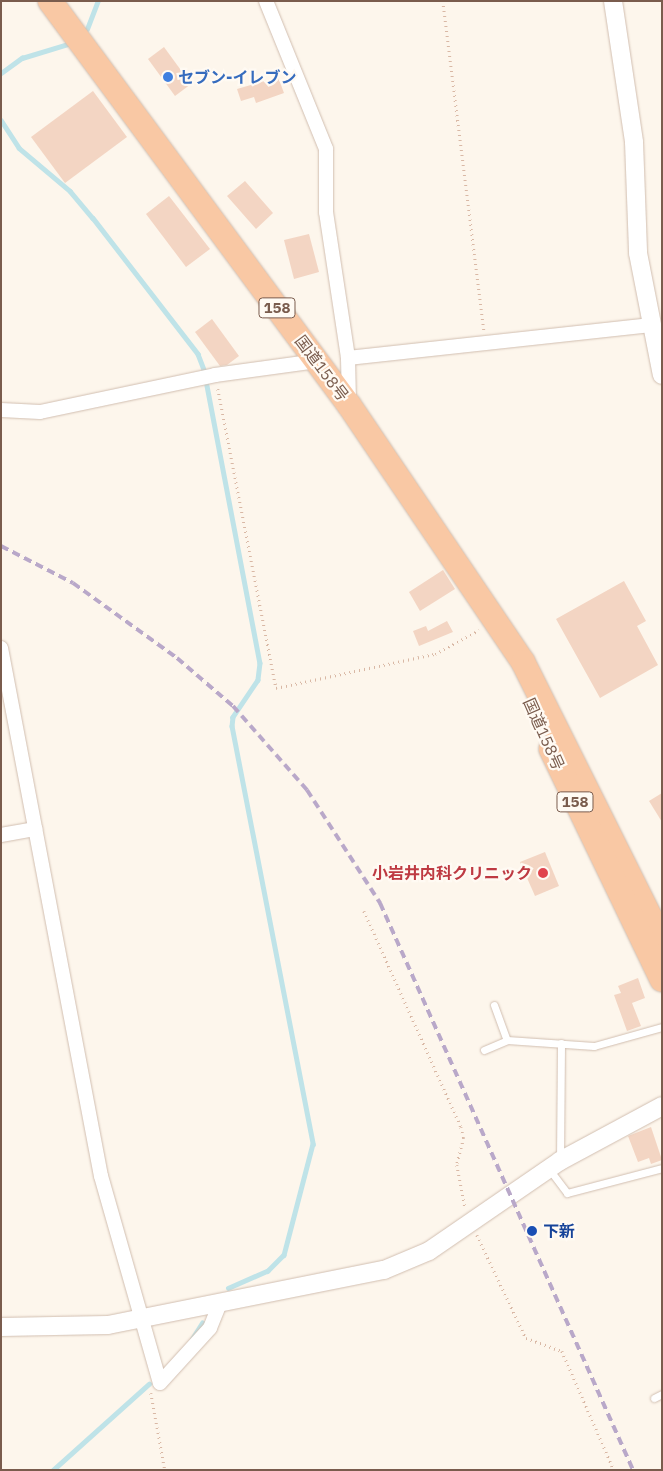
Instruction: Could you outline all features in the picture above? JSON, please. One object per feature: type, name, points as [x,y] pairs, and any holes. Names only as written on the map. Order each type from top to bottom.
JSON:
[{"type":"highway","name":"国道158号","points":[[50,1],[349,405],[495,621],[550,710],[662,941]]},
{"type":"highway","name":"国道158号","points":[[495,621],[589,832],[662,980]]},
{"type":"street","points":[[266,1],[326,149],[326,212],[348,358],[349,405]]},
{"type":"street","points":[[613,1],[634,142],[638,253],[662,375]]},
{"type":"street","points":[[348,358],[651,325]]},
{"type":"street","points":[[1,410],[40,412],[208,377],[317,361]]},
{"type":"street","points":[[1,648],[101,1176],[140,1319],[160,1383]]},
{"type":"street","points":[[1,835],[35,829]]},
{"type":"street","points":[[1,1327],[73,1328],[140,1319],[384,1270],[429,1251],[555,1165],[662,1106]]},
{"type":"street","points":[[160,1383],[210,1328],[220,1303]]},
{"type":"lane","points":[[494,1005],[507,1040]]},
{"type":"lane","points":[[484,1050],[507,1040],[594,1046],[662,1028]]},
{"type":"lane","points":[[561,1043],[555,1165],[567,1193],[662,1168]]},
{"type":"lane","points":[[654,1398],[662,1394]]},
{"type":"path","points":[[442,1],[485,343]]},
{"type":"path","points":[[208,377],[276,688],[435,654],[495,621]]},
{"type":"path","points":[[364,911],[461,1127],[464,1138],[457,1165],[471,1223],[526,1338],[562,1351],[614,1470]]},
{"type":"path","points":[[160,1383],[151,1393],[165,1470]]},
{"type":"building","points":[[164,47],[191,84],[175,96],[148,59]]},
{"type":"building","points":[[278,77],[284,93],[256,103],[254,97],[241,101],[237,89]]},
{"type":"building","points":[[93,91],[127,137],[65,183],[31,137]]},
{"type":"building","points":[[245,181],[273,213],[256,229],[227,196]]},
{"type":"building","points":[[169,196],[210,249],[186,267],[146,214]]},
{"type":"building","points":[[309,234],[319,272],[294,279],[284,240]]},
{"type":"building","points":[[212,319],[239,356],[227,365],[220,366],[195,332]]},
{"type":"building","points":[[443,570],[455,589],[420,611],[409,592]]},
{"type":"building","points":[[624,581],[646,621],[637,626],[658,665],[600,698],[556,619]]},
{"type":"building","points":[[447,621],[453,632],[419,646],[413,631],[426,626],[428,631]]},
{"type":"building","points":[[662,793],[662,822],[649,801]]},
{"type":"building","points":[[545,852],[559,886],[535,896],[520,862]]},
{"type":"building","points":[[638,978],[645,998],[632,1003],[641,1026],[627,1031],[614,995],[621,993],[618,986]]},
{"type":"building","points":[[651,1127],[662,1160],[651,1164],[649,1158],[638,1162],[628,1136]]},
{"type":"waterway","points":[[87,29],[98,1]]},
{"type":"waterway","points":[[1,73],[22,58],[68,44]]},
{"type":"waterway","points":[[1,120],[19,148],[70,191],[93,218],[198,354],[204,370],[260,663],[258,680],[233,717],[232,726],[313,1144],[284,1255],[268,1271],[229,1288]]},
{"type":"waterway","points":[[192,1339],[202,1323]]},
{"type":"waterway","points":[[53,1470],[149,1384]]},
{"type":"railway","points":[[1,546],[73,583],[177,658],[233,706],[307,790],[380,903],[633,1470]]},
{"type":"place","name":"セブン-イレブン","points":[[168,77]]},
{"type":"place","name":"小岩井内科クリニック","points":[[543,873]]},
{"type":"place","name":"下新","points":[[532,1231]]}]
